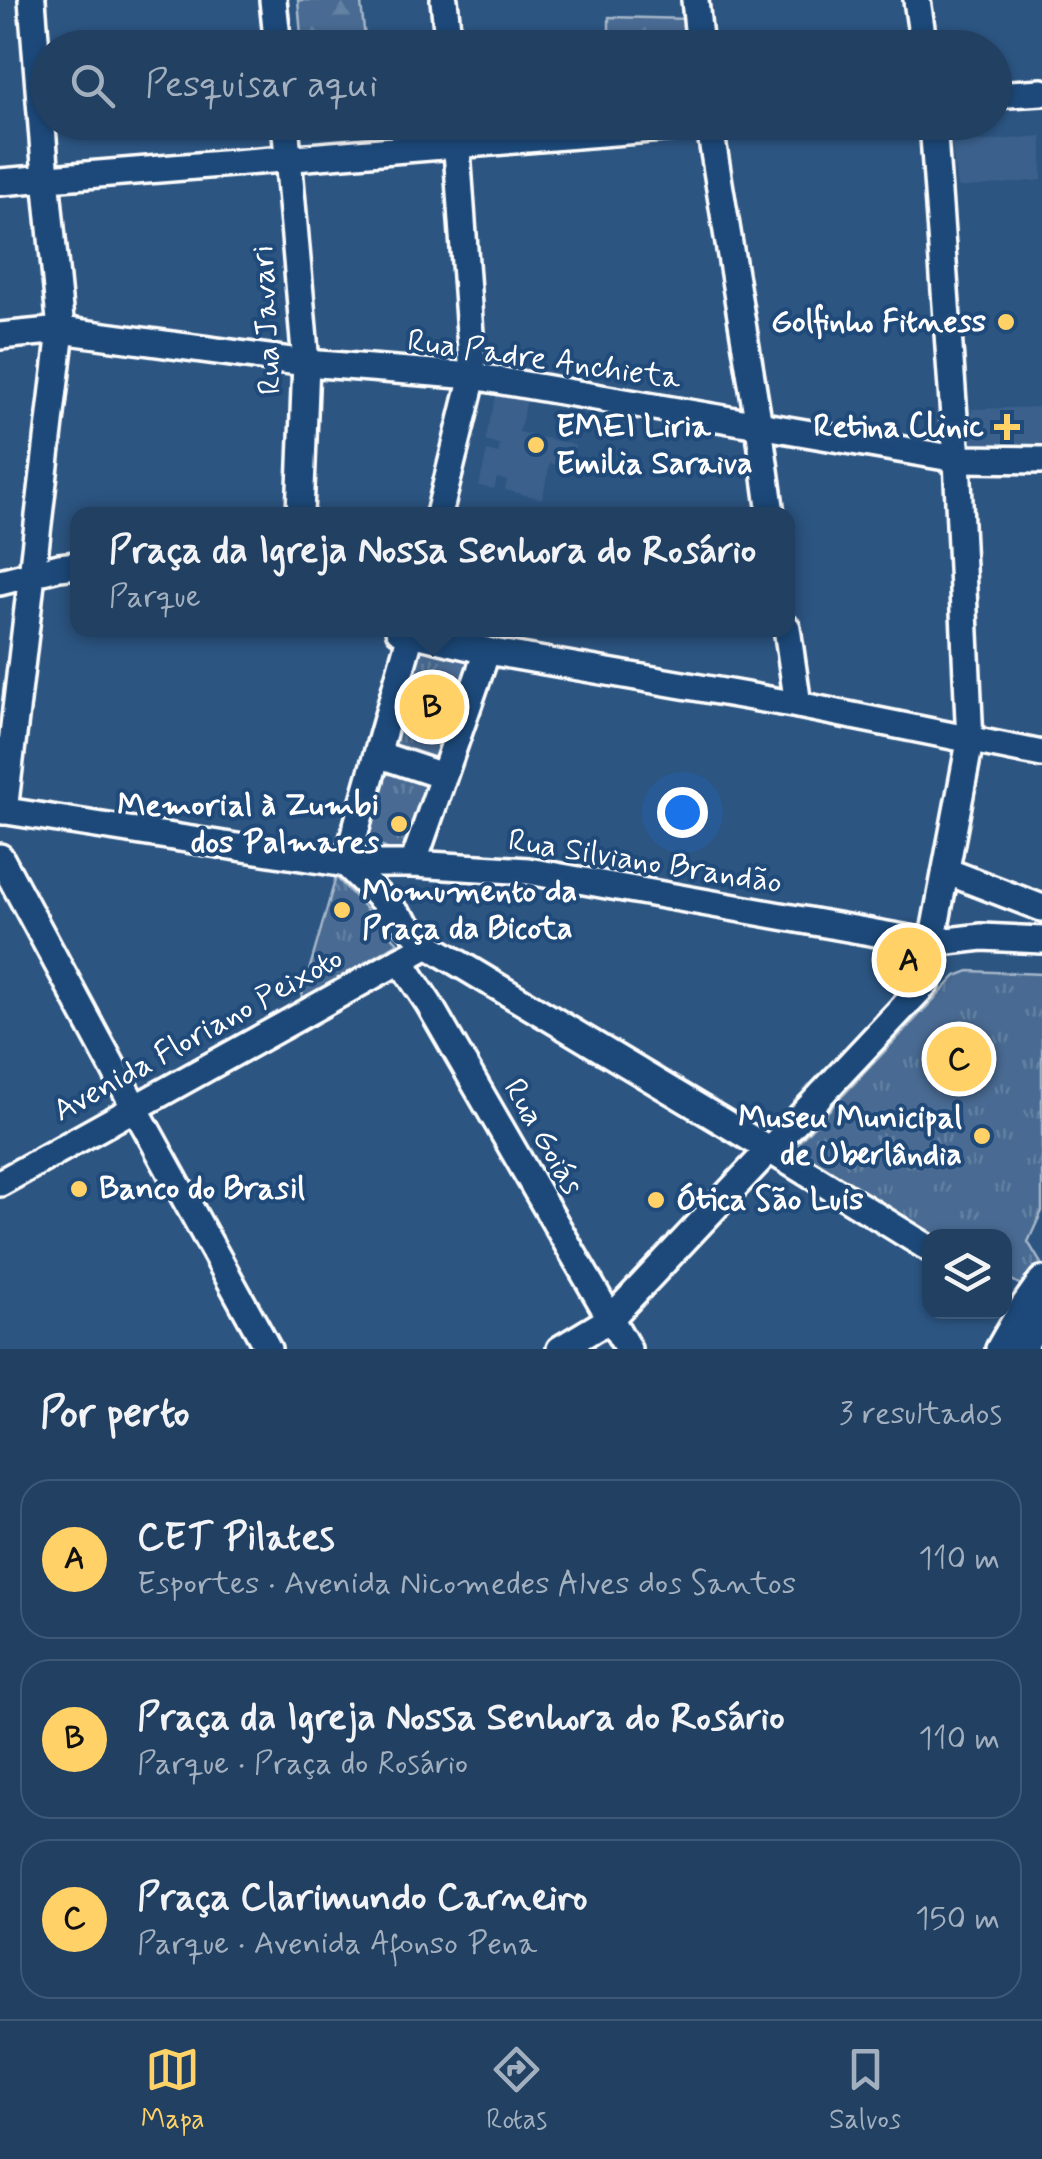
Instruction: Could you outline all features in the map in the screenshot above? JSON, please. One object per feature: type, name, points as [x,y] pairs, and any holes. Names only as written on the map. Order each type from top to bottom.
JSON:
[{"type":"street","points":[[32,0],[34,30]]},
{"type":"street","points":[[273,0],[276,30]]},
{"type":"street","points":[[444,0],[446,30]]},
{"type":"street","points":[[695,0],[698,30]]},
{"type":"street","points":[[917,0],[921,30]]},
{"type":"street","points":[[1012,94],[1042,92]]},
{"type":"street","points":[[2,810],[61,330],[43,140]]},
{"type":"street","name":"Rua Javari","points":[[286,140],[306,363],[300,507]]},
{"type":"street","points":[[0,182],[288,158],[409,140]]},
{"type":"street","points":[[442,507],[473,376],[456,140]]},
{"type":"street","points":[[712,140],[770,507]]},
{"type":"street","points":[[560,1349],[610,1319],[928,982],[970,742],[957,459],[934,140]]},
{"type":"street","name":"Rua Padre Anchieta","points":[[0,336],[61,330],[306,363],[473,376],[957,459],[1042,460]]},
{"type":"street","points":[[0,582],[70,566]]},
{"type":"street","points":[[405,637],[346,864],[428,945],[922,1244]]},
{"type":"street","points":[[434,637],[487,651],[1042,754]]},
{"type":"street","points":[[788,637],[798,706]]},
{"type":"street","points":[[413,864],[487,651]]},
{"type":"street","points":[[389,758],[443,776]]},
{"type":"street","name":"Rua Silviano Brandão","points":[[2,810],[346,864],[528,871],[932,943],[982,937],[1042,940]]},
{"type":"street","points":[[0,858],[268,1349]]},
{"type":"street","points":[[946,871],[1042,908]]},
{"type":"street","name":"Avenida Floriano Peixoto","points":[[0,1183],[428,945]]},
{"type":"street","name":"Rua Goiás","points":[[400,960],[430,1004],[628,1349]]},
{"type":"street","points":[[1022,1349],[1030,1309],[1042,1280]]},
{"type":"street","points":[[999,1349],[1030,1309]]},
{"type":"shaded area","points":[[1042,136],[1042,180],[957,188],[952,144]]},
{"type":"shaded area","name":"EMEI Liria Emilia Saraiva","points":[[497,392],[527,399],[519,432],[575,445],[570,468],[550,463],[542,499],[505,490],[507,481],[497,478],[494,489],[479,486],[487,451],[498,454],[500,445],[485,441]]},
{"type":"shaded area","name":"Retina Clinic","points":[[1042,407],[1042,447],[973,445],[972,409]]},
{"type":"green space","points":[[298,0],[371,0],[361,4],[364,30],[301,30]]},
{"type":"green space","points":[[609,17],[689,19],[689,30],[609,30]]},
{"type":"green space","points":[[423,641],[479,655],[408,853],[385,848],[368,832]]},
{"type":"green space","points":[[336,877],[398,943],[300,1002]]},
{"type":"green space","points":[[969,971],[1042,974],[1042,1211],[1028,1242],[1042,1269],[1026,1288],[1012,1280],[1012,1229],[925,1229],[798,1155],[798,1143],[956,976]]},
{"type":"place","name":"Golfinho Fitness","points":[[1006,322]]},
{"type":"place","name":"Retina Clinic","points":[[1007,427]]},
{"type":"place","name":"EMEI Liria Emilia Saraiva","points":[[536,445]]},
{"type":"place","name":"Praça da Igreja Nossa Senhora do Rosário","points":[[432,707]]},
{"type":"place","name":"Memorial à Zumbi dos Palmares","points":[[399,824]]},
{"type":"place","name":"Momumento da Praça da Bicota","points":[[342,910]]},
{"type":"place","name":"CET Pilates","points":[[909,960]]},
{"type":"place","name":"Praça Clarimundo Carneiro","points":[[959,1059]]},
{"type":"place","name":"Museu Municipal de Uberlândia","points":[[982,1136]]},
{"type":"place","name":"Banco do Brasil","points":[[79,1189]]},
{"type":"place","name":"Ótica São Luis","points":[[656,1200]]}]
